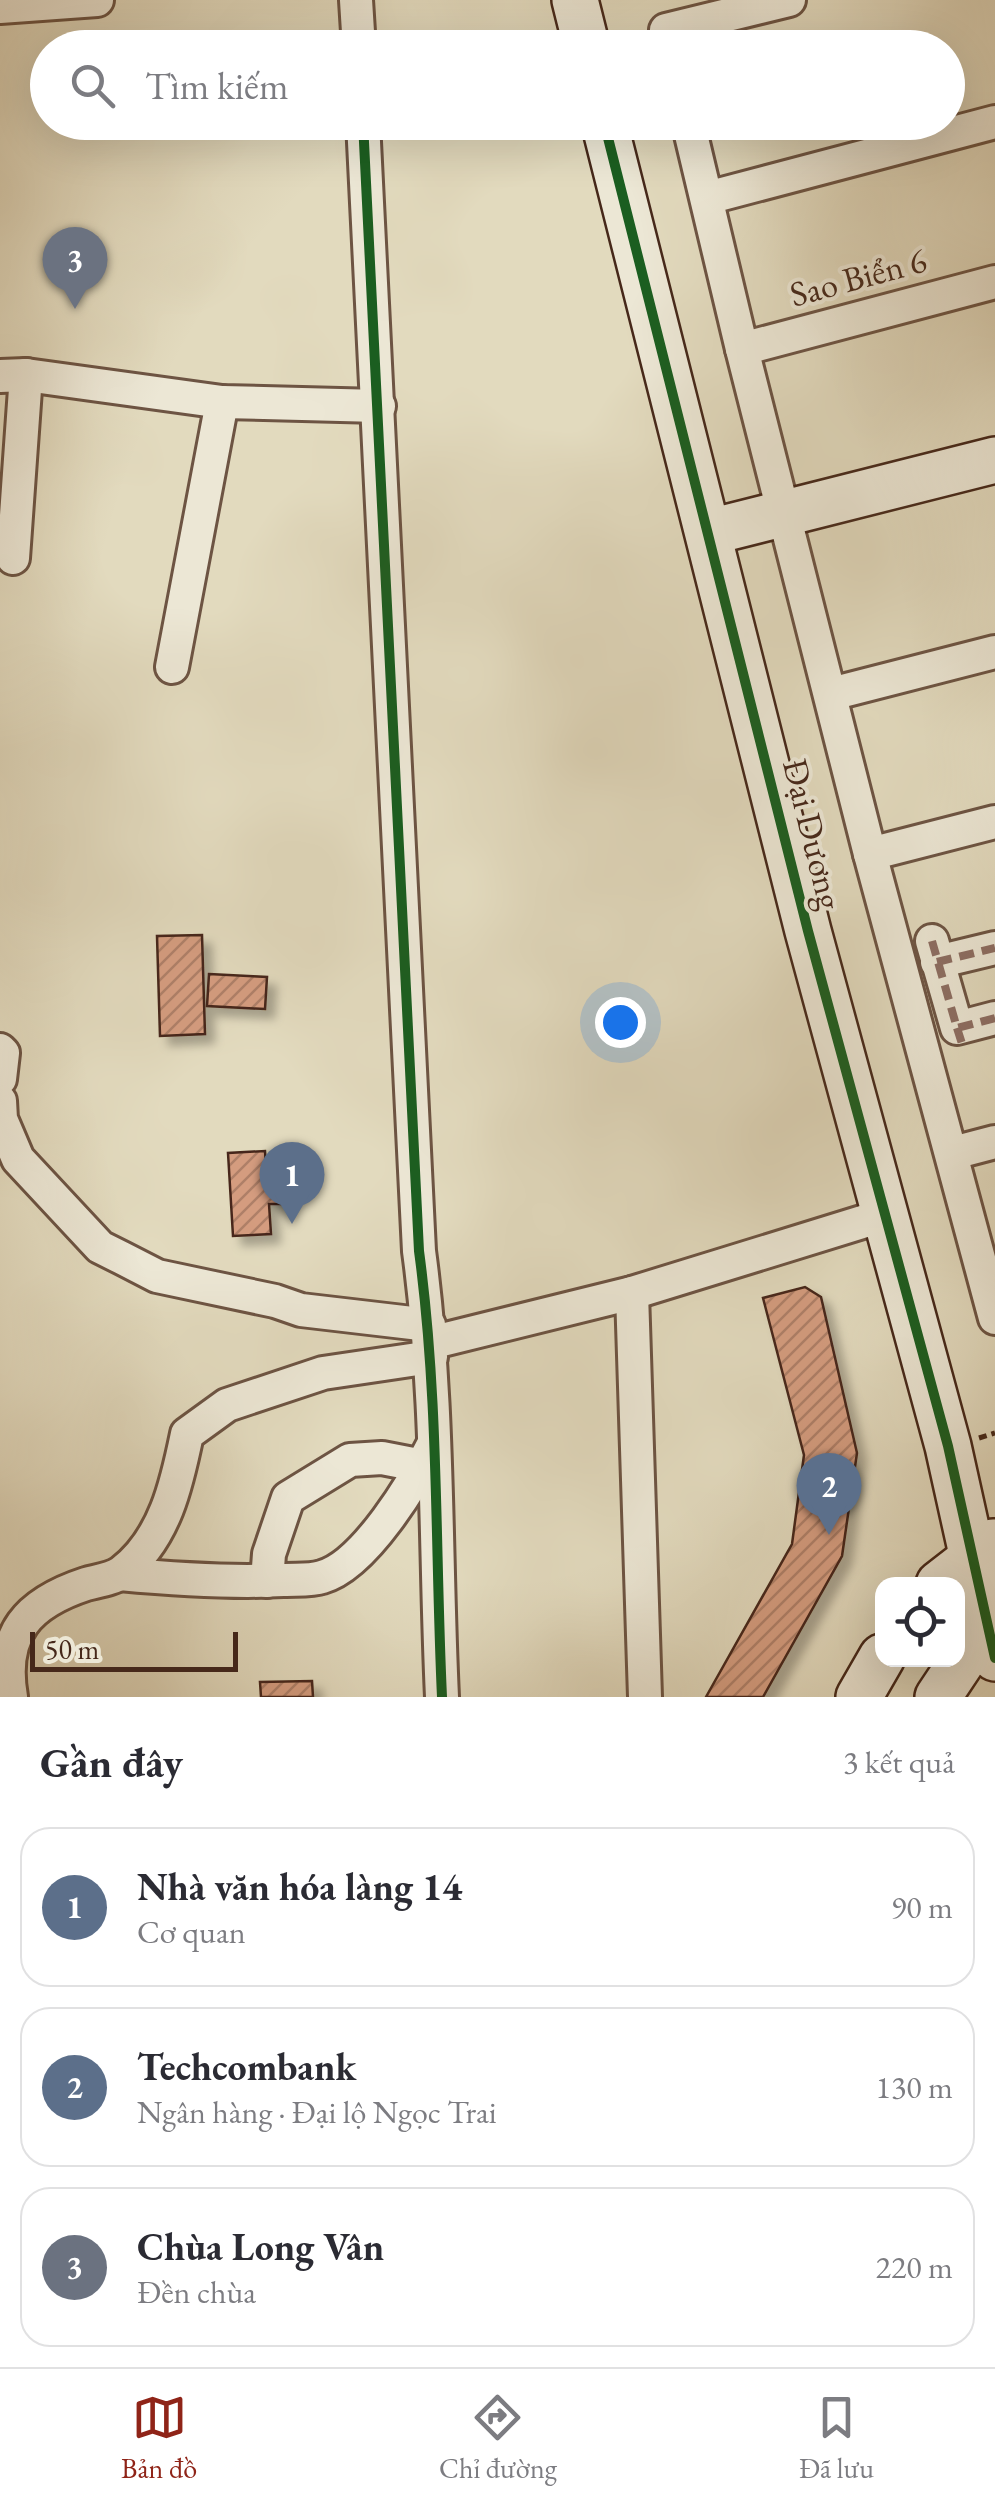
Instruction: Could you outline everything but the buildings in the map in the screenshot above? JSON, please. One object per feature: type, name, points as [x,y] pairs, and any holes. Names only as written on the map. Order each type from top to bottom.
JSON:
[{"type":"street","points":[[0,7],[97,0]]},
{"type":"street","points":[[356,0],[357,30]]},
{"type":"street","points":[[576,0],[582,30]]},
{"type":"street","points":[[664,26],[789,0]]},
{"type":"street","points":[[965,130],[995,122]]},
{"type":"street","points":[[363,140],[419,1251],[430,1342],[429,1453],[442,1697]]},
{"type":"street","name":"Đại Dương","points":[[608,140],[808,931],[948,1446],[969,1561],[993,1640]]},
{"type":"street","points":[[692,140],[870,854],[995,1316]]},
{"type":"street","points":[[706,198],[927,140]]},
{"type":"street","name":"Sao Biển 6","points":[[742,349],[995,282]]},
{"type":"street","points":[[13,558],[13,375],[222,402],[378,406]]},
{"type":"street","points":[[172,668],[222,402]]},
{"type":"street","points":[[710,532],[995,460]]},
{"type":"street","points":[[831,694],[995,652]]},
{"type":"street","points":[[870,854],[995,822]]},
{"type":"street","points":[[995,948],[935,952],[960,1039],[995,1018]]},
{"type":"street","points":[[0,1050],[0,1079]]},
{"type":"street","points":[[0,1102],[1,1119],[18,1160],[100,1246],[158,1276],[275,1301],[430,1342]]},
{"type":"street","points":[[952,1152],[995,1142]]},
{"type":"street","points":[[120,1574],[150,1542],[168,1508],[187,1434],[227,1405],[430,1342],[632,1293],[888,1214]]},
{"type":"street","points":[[632,1293],[645,1697]]},
{"type":"street","points":[[10,1697],[6,1679],[8,1643],[28,1611],[60,1593],[120,1574],[198,1580],[323,1577],[355,1556],[383,1526],[429,1453]]},
{"type":"street","points":[[267,1581],[269,1554],[288,1498],[350,1460],[429,1453]]},
{"type":"street","points":[[938,1697],[964,1658],[993,1640]]},
{"type":"street","points":[[860,1697],[876,1667]]},
{"type":"path","points":[[976,1438],[995,1433]]},
{"type":"marked path","points":[[932,941],[957,1028],[995,1018]]},
{"type":"marked path","points":[[937,962],[995,948]]},
{"type":"marked path","points":[[957,1028],[964,1050]]},
{"type":"cycle path","points":[[364,140],[419,1251],[433,1418],[442,1697]]},
{"type":"cycle path","points":[[609,140],[808,931],[948,1446],[995,1658]]},
{"type":"place","name":"Chùa Long Vân","points":[[75,309]]},
{"type":"place","name":"Nhà văn hóa làng 14","points":[[292,1224]]},
{"type":"place","name":"Techcombank","points":[[829,1535]]}]
